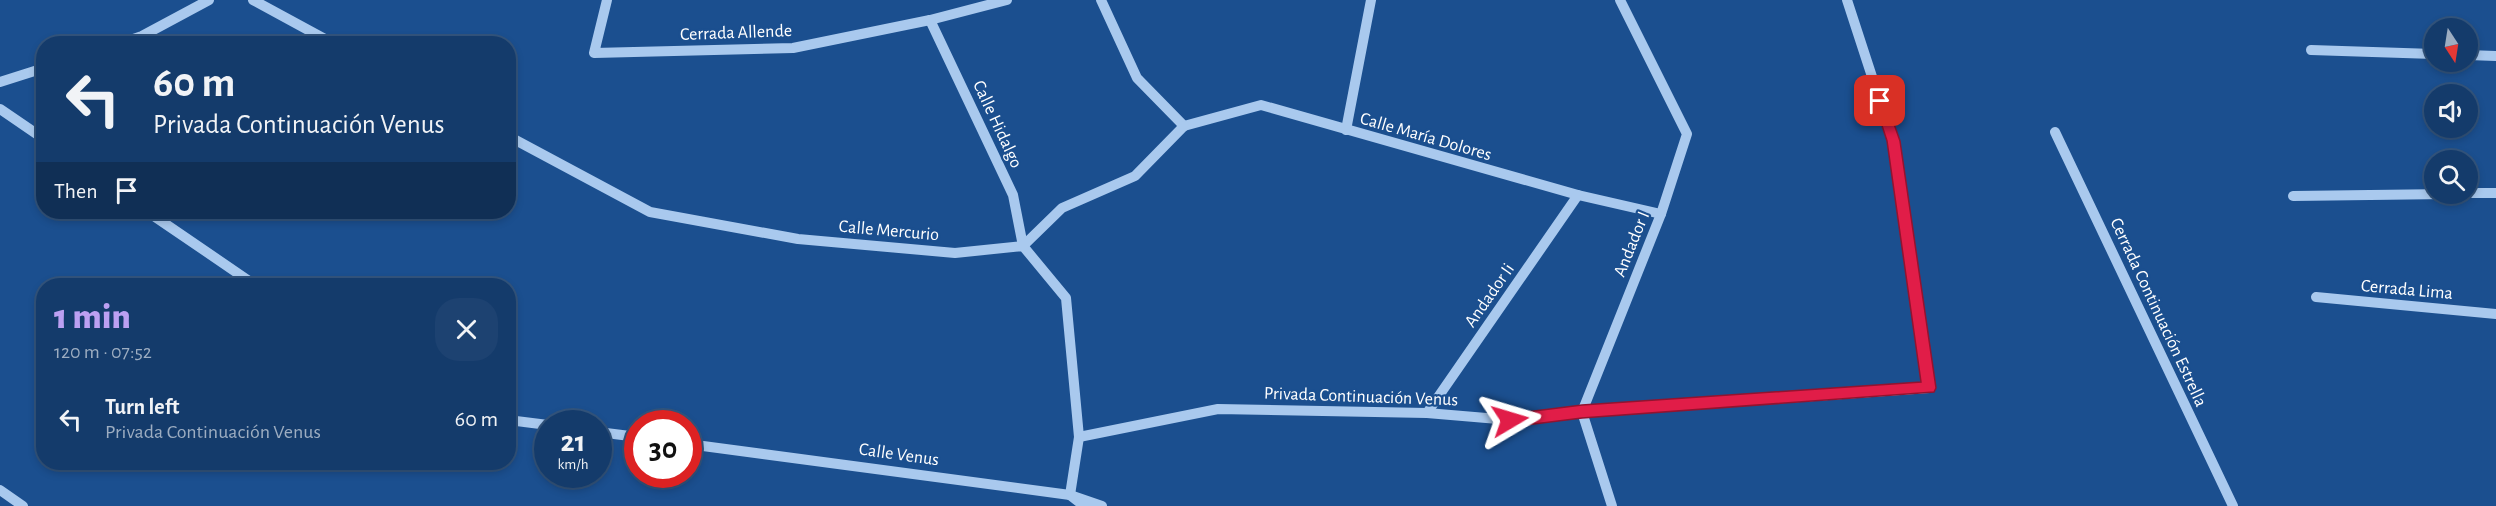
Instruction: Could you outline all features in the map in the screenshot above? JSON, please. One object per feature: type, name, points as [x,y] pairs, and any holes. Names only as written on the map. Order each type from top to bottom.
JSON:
[{"type":"street","points":[[142,36],[209,0]]},
{"type":"street","points":[[253,0],[319,36]]},
{"type":"street","name":"Cerrada Allende","points":[[607,0],[594,53],[793,48],[930,20]]},
{"type":"street","points":[[930,20],[1007,0]]},
{"type":"street","points":[[1084,506],[1070,495],[1079,437],[1066,298],[1023,246],[1062,208],[1136,176],[1184,126],[1137,78],[1101,0]]},
{"type":"street","points":[[1346,130],[1371,0]]},
{"type":"street","name":"Andador I","points":[[1582,411],[1661,214],[1687,134],[1620,0]]},
{"type":"street","name":"Privada Continuación Venus","points":[[1079,437],[1218,409],[1427,413],[1510,420],[1582,411],[1929,388],[1893,141],[1847,0]]},
{"type":"street","name":"Calle Hidalgo","points":[[930,20],[1013,195],[1023,246]]},
{"type":"street","points":[[2311,50],[2424,54]]},
{"type":"street","points":[[2478,55],[2496,56]]},
{"type":"street","points":[[0,82],[36,71]]},
{"type":"street","name":"Calle María Dolores","points":[[1184,126],[1261,105],[1578,195],[1661,214]]},
{"type":"street","points":[[0,109],[36,134]]},
{"type":"street","name":"Cerrada Continuación Estrella","points":[[2055,132],[2233,506]]},
{"type":"street","name":"Calle Mercurio","points":[[516,140],[650,212],[809,240],[955,253],[1023,246]]},
{"type":"street","points":[[2478,193],[2496,193]]},
{"type":"street","points":[[2293,196],[2424,194]]},
{"type":"street","name":"Andador Ii","points":[[1427,413],[1578,195]]},
{"type":"street","points":[[158,219],[245,278]]},
{"type":"street","name":"Cerrada Lima","points":[[2316,297],[2496,314]]},
{"type":"street","points":[[1582,411],[1612,506]]},
{"type":"street","points":[[516,421],[534,423]]},
{"type":"street","name":"Calle Venus","points":[[702,446],[1070,495],[1102,506]]},
{"type":"street","points":[[0,490],[23,506]]},
{"type":"route","points":[[1510,420],[1582,411],[1929,388],[1893,141],[1880,101]]}]
